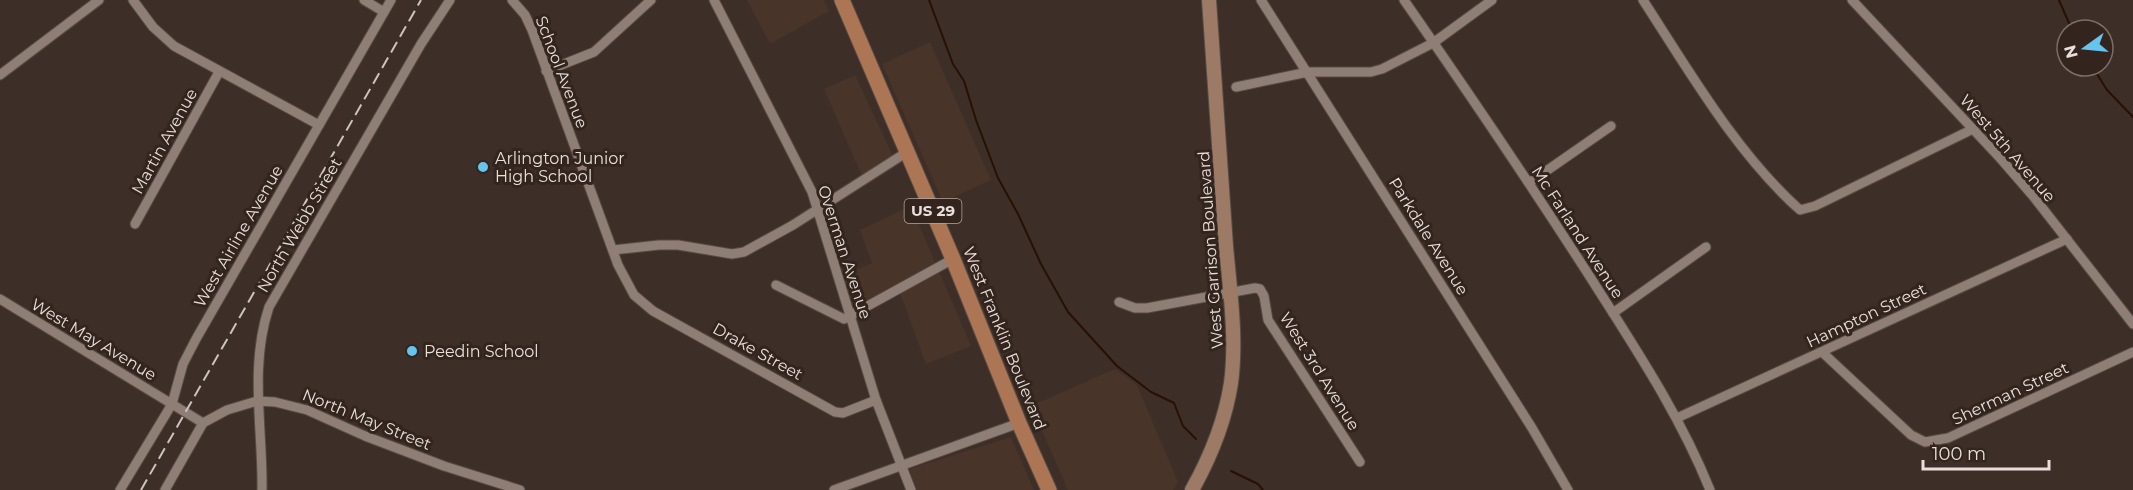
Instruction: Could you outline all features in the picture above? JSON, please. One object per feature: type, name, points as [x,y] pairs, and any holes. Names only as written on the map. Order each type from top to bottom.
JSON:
[{"type":"main road","name":"West Franklin Boulevard","points":[[842,0],[1049,490]]},
{"type":"main road","name":"West Garrison Boulevard","points":[[1192,490],[1207,465],[1215,443],[1228,401],[1233,359],[1209,0]]},
{"type":"street","points":[[0,75],[99,0]]},
{"type":"street","points":[[133,0],[153,27],[174,46],[319,124]]},
{"type":"street","points":[[364,0],[384,12]]},
{"type":"street","name":"West Airline Avenue","points":[[120,490],[172,404],[183,364],[192,347],[391,0]]},
{"type":"street","name":"North Webb Street","points":[[262,490],[258,401],[260,345],[269,307],[421,44],[450,0]]},
{"type":"street","name":"School Avenue","points":[[512,0],[525,15],[618,265],[631,291]]},
{"type":"street","points":[[546,71],[594,52],[651,0]]},
{"type":"street","name":"Overman Avenue","points":[[714,0],[812,192],[876,400],[911,490]]},
{"type":"street","name":"Parkdale Avenue","points":[[1261,0],[1532,428],[1568,490]]},
{"type":"street","name":"Mc Farland Avenue","points":[[1404,0],[1529,183],[1613,313],[1677,418],[1710,490]]},
{"type":"street","points":[[1236,87],[1308,72],[1371,72],[1382,69],[1433,43],[1492,0]]},
{"type":"street","points":[[1643,0],[1716,114],[1780,192],[1800,210],[1815,206],[1973,129]]},
{"type":"street","name":"West 5th Avenue","points":[[1852,0],[2033,196],[2133,324]]},
{"type":"street","name":"Martin Avenue","points":[[135,224],[219,72]]},
{"type":"street","points":[[1529,183],[1611,126]]},
{"type":"street","points":[[613,250],[658,245],[725,253],[744,252],[818,209],[907,152]]},
{"type":"street","name":"Hampton Street","points":[[1677,418],[2067,240]]},
{"type":"street","points":[[1613,313],[1706,247]]},
{"type":"street","points":[[776,285],[844,319],[953,259]]},
{"type":"street","name":"West 3rd Avenue","points":[[1230,293],[1255,288],[1263,292],[1268,320],[1360,462]]},
{"type":"street","name":"Drake Street","points":[[631,291],[653,311],[835,412],[843,413],[876,400]]},
{"type":"street","points":[[1119,302],[1135,308],[1148,308],[1230,293]]},
{"type":"street","name":"West May Avenue","points":[[0,299],[172,404]]},
{"type":"street","name":"Sherman Street","points":[[1822,352],[1911,435],[1924,442],[1959,433],[2133,352]]},
{"type":"street","name":"North May Street","points":[[203,423],[227,410],[258,401],[275,402],[308,410],[432,461],[520,490]]},
{"type":"street","points":[[165,490],[203,423],[172,404]]},
{"type":"street","points":[[834,490],[1019,423]]},
{"type":"shaded area","points":[[747,0],[824,0],[829,11],[770,44]]},
{"type":"shaded area","points":[[930,42],[991,180],[943,202],[882,64]]},
{"type":"shaded area","points":[[855,75],[893,156],[862,176],[824,89]]},
{"type":"shaded area","points":[[911,206],[971,346],[926,364],[898,287],[853,309],[841,276],[872,263],[860,230]]},
{"type":"shaded area","points":[[1115,369],[1137,385],[1178,482],[1173,490],[1068,490],[1031,406]]},
{"type":"shaded area","points":[[1011,437],[1034,490],[917,490],[909,469]]},
{"type":"waterway","points":[[929,0],[953,64],[964,81],[998,178],[1068,312],[1117,366],[1151,392],[1174,403],[1183,426],[1196,439]]},
{"type":"waterway","points":[[2059,0],[2067,18]]},
{"type":"waterway","points":[[2100,78],[2107,90],[2133,117]]},
{"type":"waterway","points":[[1231,471],[1258,484],[1263,490]]},
{"type":"railway","points":[[141,490],[421,0]]},
{"type":"place","name":"Arlington Junior High School","points":[[483,167]]},
{"type":"place","name":"Peedin School","points":[[412,351]]}]
